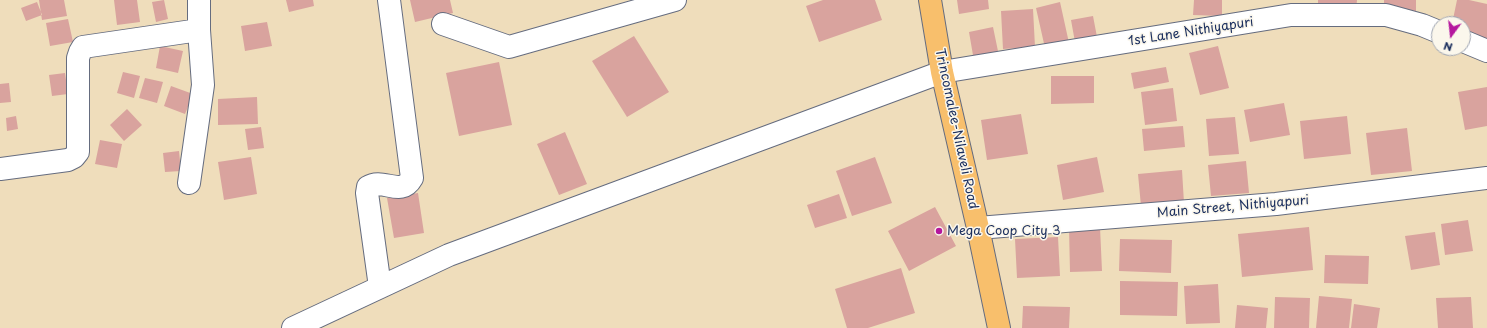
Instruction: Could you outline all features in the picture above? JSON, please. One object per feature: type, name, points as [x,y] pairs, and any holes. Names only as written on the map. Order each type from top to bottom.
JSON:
[{"type":"main road","name":"Trincomalee-Nilaveli Road","points":[[930,0],[942,72],[978,228],[999,328]]},
{"type":"street","points":[[189,183],[202,85],[199,0]]},
{"type":"street","points":[[380,287],[368,186],[372,184],[404,187],[412,178],[389,0]]},
{"type":"street","points":[[443,24],[509,47],[675,0]]},
{"type":"street","name":"1st Lane Nithiyapuri","points":[[292,328],[449,255],[942,72],[1291,16],[1386,15],[1431,29]]},
{"type":"street","points":[[0,169],[68,160],[74,157],[78,152],[78,58],[83,47],[199,30]]},
{"type":"street","points":[[1471,45],[1487,51]]},
{"type":"street","name":"Main Street, Nithiyapuri","points":[[978,228],[1276,204],[1487,178]]},
{"type":"building","points":[[39,0],[64,0],[67,16],[42,20]]},
{"type":"building","points":[[114,0],[137,0],[140,22],[117,25]]},
{"type":"building","points":[[164,0],[168,19],[156,22],[152,2]]},
{"type":"building","points":[[286,0],[313,0],[314,6],[289,12]]},
{"type":"building","points":[[410,0],[450,0],[453,13],[415,22]]},
{"type":"building","points":[[823,0],[875,0],[882,20],[819,42],[806,6]]},
{"type":"building","points":[[957,0],[988,0],[989,9],[959,14]]},
{"type":"building","points":[[1194,0],[1222,0],[1222,16],[1193,15]]},
{"type":"building","points":[[1318,0],[1357,0],[1356,10],[1318,7]]},
{"type":"building","points":[[1384,0],[1416,0],[1416,11],[1384,9]]},
{"type":"building","points":[[1457,0],[1469,0],[1487,4],[1487,40],[1471,37],[1471,16],[1454,16]]},
{"type":"building","points":[[37,2],[42,15],[26,21],[21,8]]},
{"type":"building","points":[[1060,2],[1069,43],[1045,48],[1036,8]]},
{"type":"building","points":[[1033,9],[1035,47],[1003,49],[1001,11]]},
{"type":"building","points":[[1093,16],[1097,37],[1075,42],[1071,20]]},
{"type":"building","points":[[68,19],[73,42],[50,46],[46,23]]},
{"type":"building","points":[[267,22],[272,46],[245,51],[241,26]]},
{"type":"building","points":[[993,27],[999,56],[974,61],[969,32]]},
{"type":"building","points":[[634,36],[669,92],[627,117],[592,61]]},
{"type":"building","points":[[160,46],[183,51],[178,73],[156,68]]},
{"type":"building","points":[[1218,46],[1229,88],[1200,95],[1189,53]]},
{"type":"building","points":[[499,62],[512,125],[459,136],[446,73]]},
{"type":"building","points":[[1166,67],[1169,82],[1134,89],[1131,73]]},
{"type":"building","points":[[123,72],[140,76],[134,98],[117,93]]},
{"type":"building","points":[[65,73],[68,94],[52,96],[49,75]]},
{"type":"building","points":[[1051,76],[1094,76],[1094,103],[1051,104]]},
{"type":"building","points":[[145,78],[163,82],[157,103],[139,98]]},
{"type":"building","points":[[9,83],[11,102],[0,103],[0,84]]},
{"type":"building","points":[[171,86],[193,94],[185,114],[164,106]]},
{"type":"building","points":[[1487,87],[1487,126],[1465,130],[1458,92]]},
{"type":"building","points":[[1173,88],[1177,121],[1145,125],[1141,92]]},
{"type":"building","points":[[257,97],[258,124],[218,125],[218,99]]},
{"type":"building","points":[[1284,103],[1290,135],[1250,142],[1244,110]]},
{"type":"building","points":[[127,109],[142,125],[124,141],[110,125]]},
{"type":"building","points":[[1021,114],[1028,154],[987,160],[981,120]]},
{"type":"building","points":[[16,116],[18,129],[7,131],[6,118]]},
{"type":"building","points":[[1347,116],[1351,154],[1304,159],[1300,121]]},
{"type":"building","points":[[1235,117],[1239,154],[1209,156],[1206,119]]},
{"type":"building","points":[[1183,126],[1185,147],[1144,151],[1142,129]]},
{"type":"building","points":[[261,127],[264,148],[248,150],[245,129]]},
{"type":"building","points":[[1407,128],[1412,171],[1371,175],[1366,133]]},
{"type":"building","points":[[565,132],[587,184],[559,195],[537,144]]},
{"type":"building","points":[[100,140],[122,144],[117,168],[95,164]]},
{"type":"building","points":[[179,151],[181,171],[165,172],[163,153]]},
{"type":"building","points":[[251,157],[257,194],[224,200],[218,162]]},
{"type":"building","points":[[875,157],[892,203],[852,216],[836,171]]},
{"type":"building","points":[[1097,157],[1104,192],[1063,200],[1057,165]]},
{"type":"building","points":[[1246,161],[1249,193],[1211,196],[1208,165]]},
{"type":"building","points":[[1182,170],[1184,203],[1141,206],[1138,174]]},
{"type":"building","points":[[418,193],[424,233],[394,238],[387,198]]},
{"type":"building","points":[[839,194],[847,218],[815,228],[807,205]]},
{"type":"building","points":[[935,207],[956,246],[909,271],[888,231]]},
{"type":"building","points":[[1468,220],[1473,251],[1445,255],[1441,224]]},
{"type":"building","points":[[1100,227],[1102,271],[1070,272],[1069,228]]},
{"type":"building","points":[[1309,227],[1313,270],[1242,277],[1238,234]]},
{"type":"building","points":[[1435,232],[1440,265],[1411,270],[1405,236]]},
{"type":"building","points":[[1058,237],[1060,276],[1017,278],[1015,239]]},
{"type":"building","points":[[1120,239],[1172,240],[1171,273],[1119,271]]},
{"type":"building","points":[[1325,255],[1369,256],[1368,284],[1324,283]]},
{"type":"building","points":[[901,268],[915,313],[868,328],[847,328],[835,289]]},
{"type":"building","points":[[1120,281],[1178,282],[1177,316],[1120,315]]},
{"type":"building","points":[[1218,284],[1220,323],[1186,324],[1184,286]]},
{"type":"building","points":[[1319,296],[1352,299],[1349,328],[1316,328]]},
{"type":"building","points":[[1275,297],[1310,298],[1309,328],[1274,328]]},
{"type":"building","points":[[1471,297],[1473,328],[1438,328],[1436,298]]},
{"type":"building","points":[[1354,304],[1380,308],[1377,328],[1351,328]]},
{"type":"building","points":[[1237,305],[1268,308],[1266,328],[1235,328]]},
{"type":"building","points":[[1023,306],[1070,307],[1069,328],[1022,328]]},
{"type":"place","name":"Mega Coop City 3","points":[[939,231]]}]
